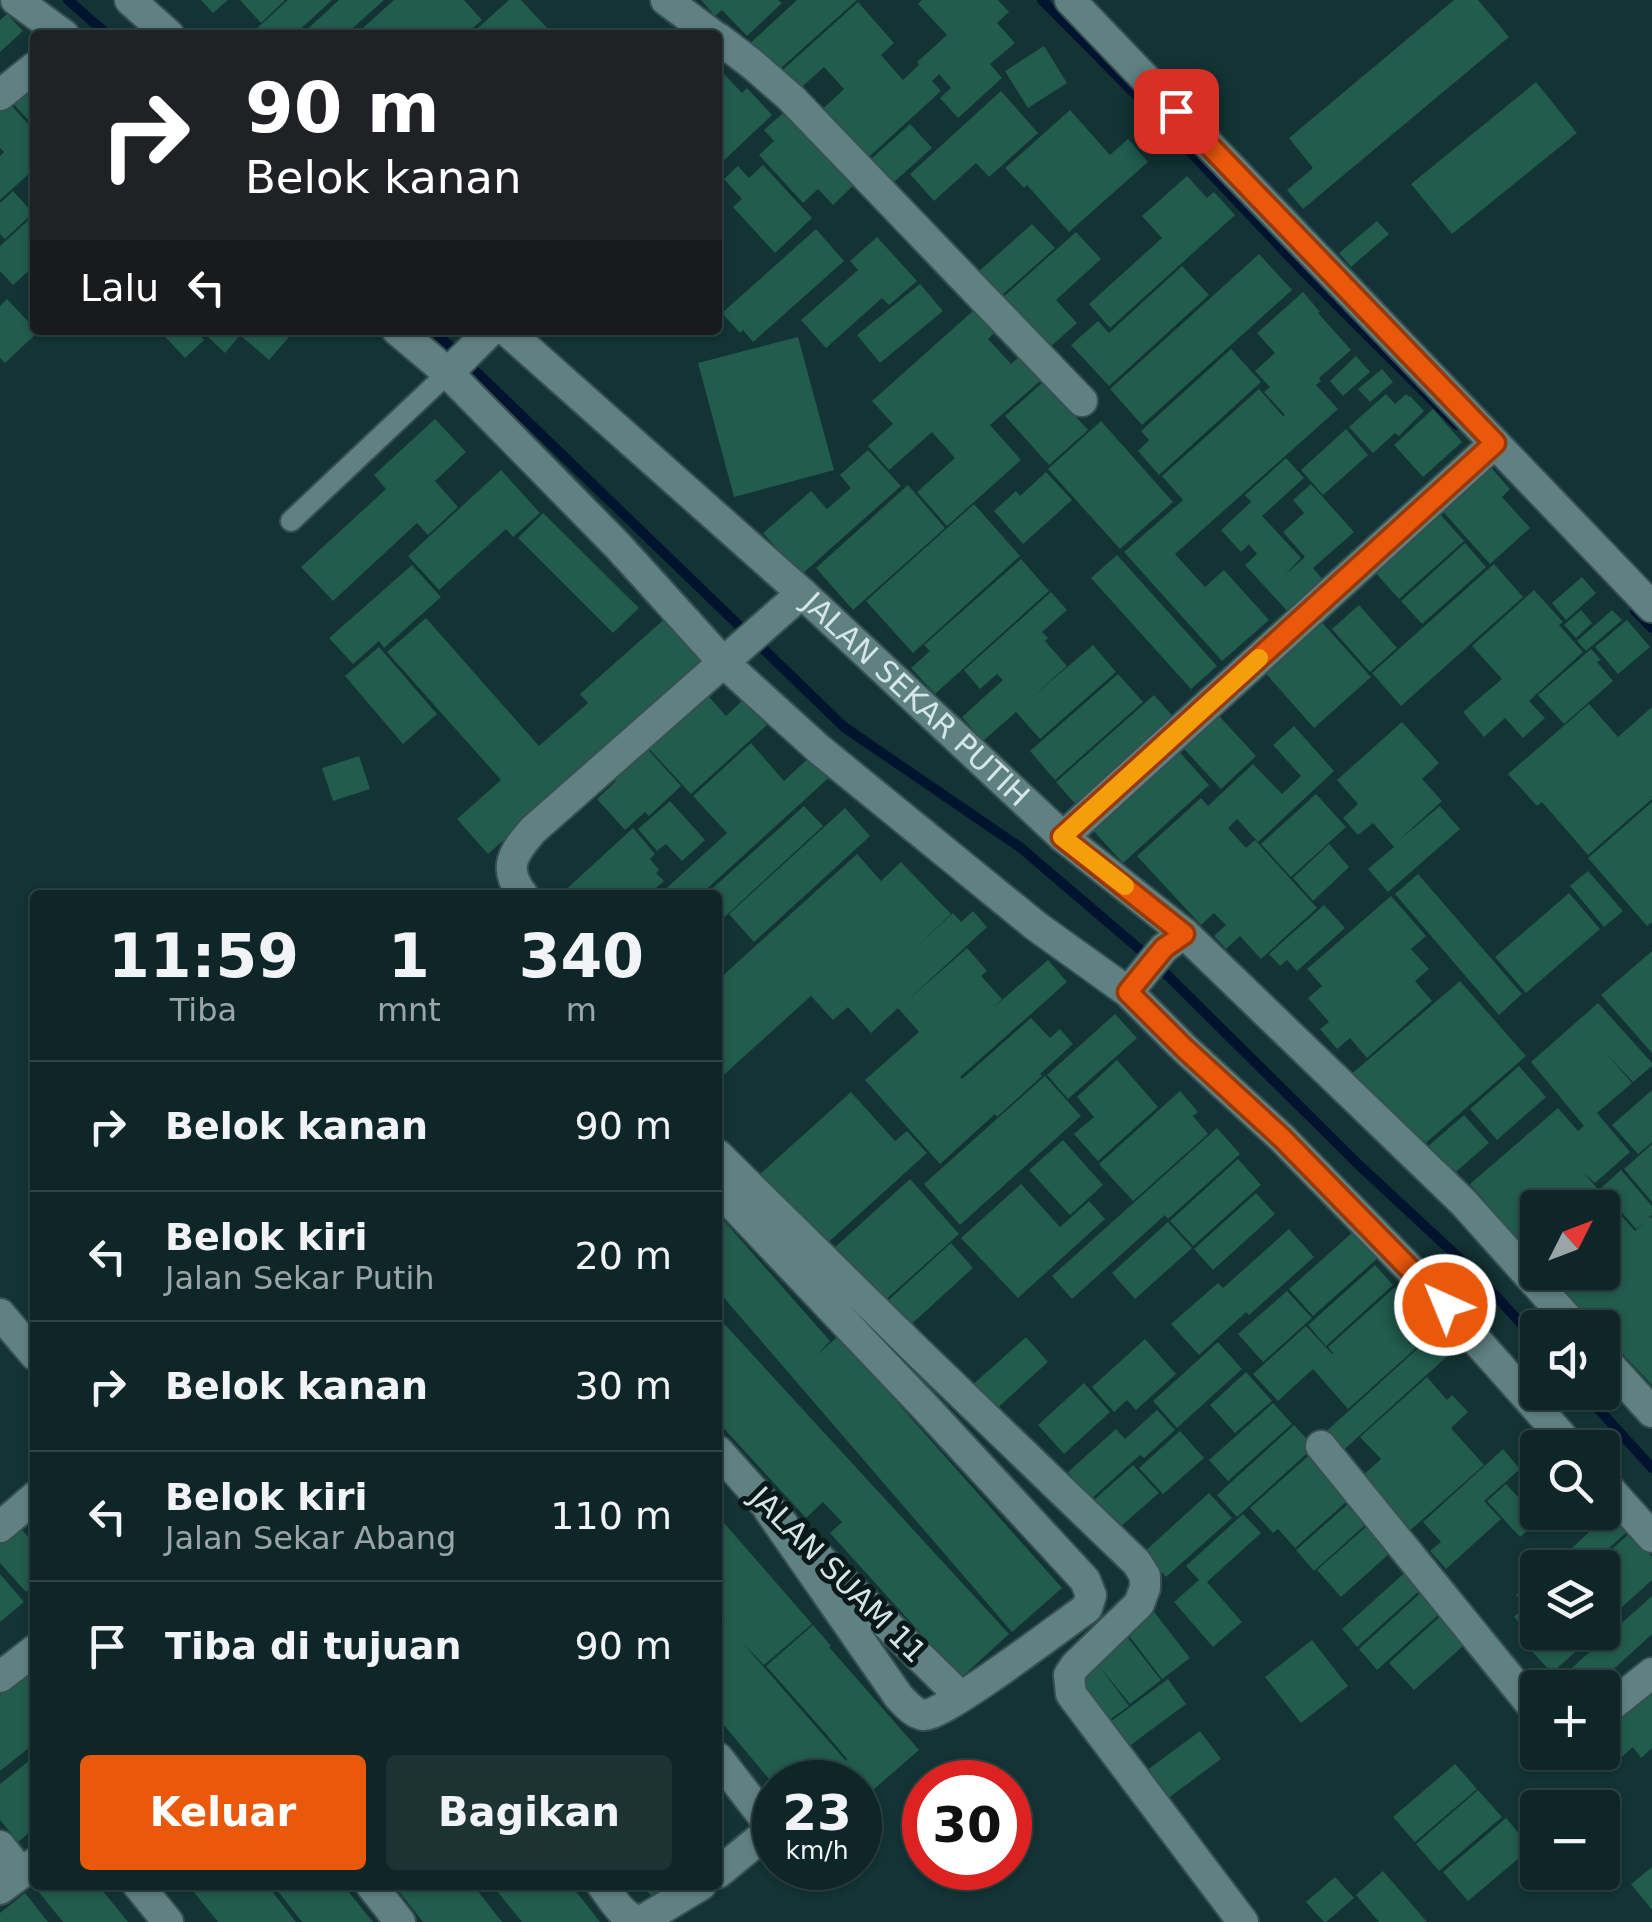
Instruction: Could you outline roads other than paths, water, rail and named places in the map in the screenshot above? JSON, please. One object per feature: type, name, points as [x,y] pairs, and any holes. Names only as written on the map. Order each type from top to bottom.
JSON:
[{"type":"street","points":[[16,0],[57,30]]},
{"type":"street","points":[[130,0],[164,30]]},
{"type":"street","points":[[666,0],[707,30]]},
{"type":"street","points":[[1070,0],[1486,452],[1652,607]]},
{"type":"street","points":[[722,41],[791,98],[1082,401]]},
{"type":"street","points":[[0,95],[30,71]]},
{"type":"street","points":[[421,335],[477,347],[618,546],[727,659],[820,750],[1036,926],[1134,984],[1184,1048],[1282,1138],[1445,1305],[1556,1430]]},
{"type":"street","name":"JALAN SEKAR PUTIH","points":[[477,347],[802,593],[1174,941],[1463,1202],[1560,1310]]},
{"type":"street","points":[[1062,837],[1486,452]]},
{"type":"street","points":[[520,890],[511,868],[517,849],[533,830],[802,593]]},
{"type":"street","points":[[1134,984],[1174,941]]},
{"type":"street","points":[[722,1159],[1138,1563],[1145,1576],[1139,1604],[1075,1666],[1070,1675],[1071,1694],[1243,1922]]},
{"type":"street","points":[[722,1193],[1085,1580],[1091,1595],[1087,1608],[961,1697],[930,1715],[914,1712],[899,1698],[769,1510]]},
{"type":"street","points":[[0,1314],[30,1349]]},
{"type":"street","points":[[1620,1377],[1652,1412]]},
{"type":"street","points":[[1321,1446],[1520,1691]]},
{"type":"street","name":"JALAN SUAM 11","points":[[722,1456],[769,1510],[961,1697]]},
{"type":"street","points":[[1620,1501],[1652,1536]]},
{"type":"street","points":[[0,1527],[30,1502]]},
{"type":"street","points":[[0,1678],[30,1654]]},
{"type":"street","points":[[1620,1698],[1652,1673]]},
{"type":"street","points":[[722,1763],[768,1825],[763,1836],[722,1870]]},
{"type":"street","points":[[0,1846],[19,1875]]},
{"type":"street","points":[[142,1890],[168,1922]]},
{"type":"street","points":[[375,1890],[400,1922]]},
{"type":"street","points":[[606,1890],[636,1921],[693,1890]]},
{"type":"lane","points":[[290,521],[477,347]]},
{"type":"waterway","points":[[68,0],[102,30]]},
{"type":"waterway","points":[[1042,0],[1457,425]]},
{"type":"waterway","points":[[438,335],[844,727],[1021,848],[1151,959],[1360,1166],[1472,1270],[1520,1322]]},
{"type":"waterway","points":[[1635,611],[1652,628]]},
{"type":"waterway","points":[[1599,1410],[1652,1468]]}]
